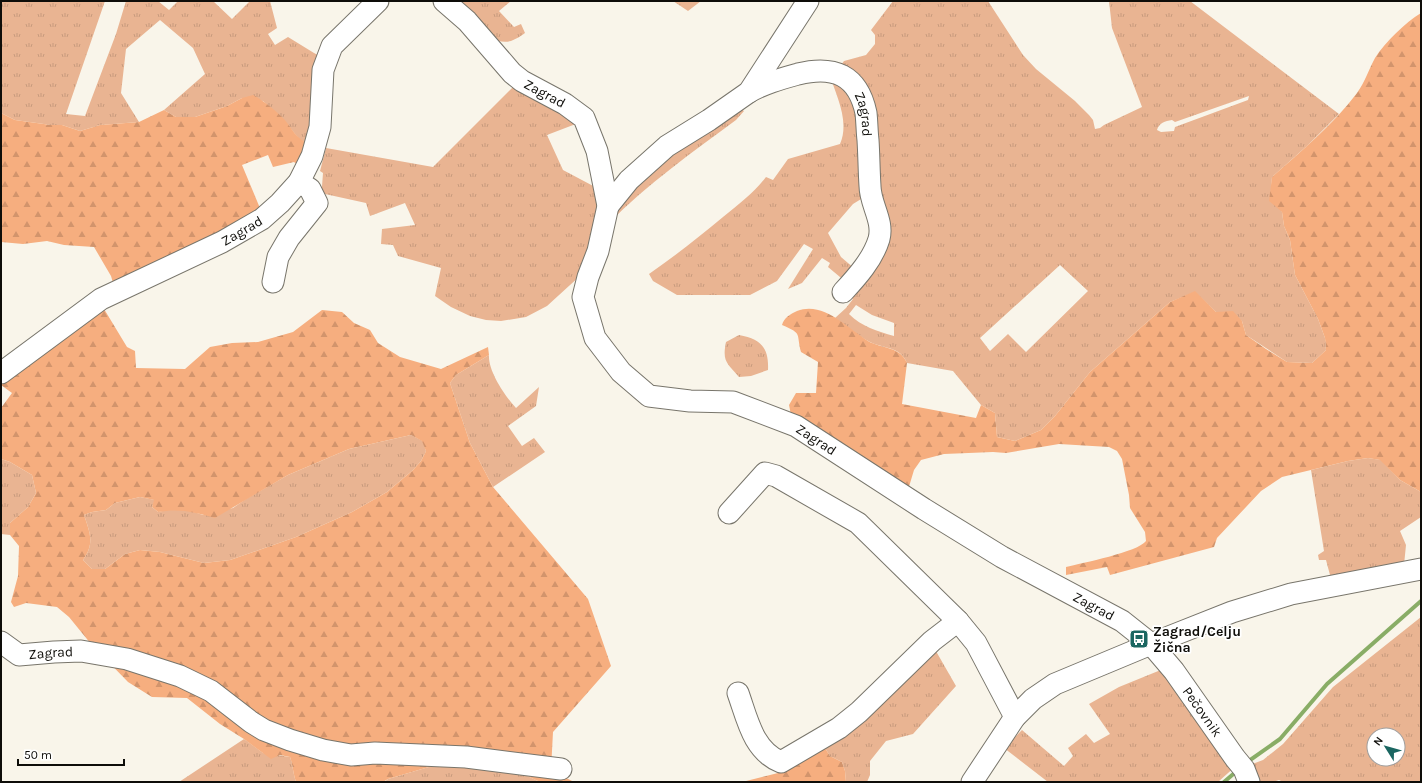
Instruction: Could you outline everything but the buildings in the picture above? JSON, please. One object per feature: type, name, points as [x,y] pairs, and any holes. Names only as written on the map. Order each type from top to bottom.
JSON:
[{"type":"street","name":"Zagrad","points":[[1,373],[101,299],[222,242],[262,219],[280,203],[299,182],[312,156],[320,127],[323,70],[332,46],[378,1]]},
{"type":"street","name":"Zagrad","points":[[444,1],[467,22],[512,73],[522,81],[565,104],[584,118],[597,151],[608,206],[598,251],[588,277],[583,297],[596,338],[621,372],[648,396],[690,401],[734,402],[796,426],[924,509],[1002,557],[1122,621],[1151,644]]},
{"type":"street","name":"Zagrad","points":[[749,92],[808,1]]},
{"type":"street","name":"Zagrad","points":[[608,206],[629,180],[667,146],[709,120],[749,92],[764,84],[807,72],[825,70],[839,73],[846,77],[854,85],[866,113],[870,195],[880,223],[879,238],[871,256],[855,279],[843,292]]},
{"type":"street","points":[[273,282],[278,257],[289,238],[317,203],[310,189],[299,182]]},
{"type":"street","points":[[729,513],[765,473],[776,476],[858,523],[958,621],[976,643],[1015,717]]},
{"type":"street","points":[[972,782],[1015,717],[1033,699],[1055,684],[1232,612],[1291,594],[1421,569]]},
{"type":"street","points":[[738,693],[756,742],[773,759],[781,762],[839,728],[858,712],[932,641],[958,621]]},
{"type":"street","name":"Zagrad","points":[[1,642],[19,655],[81,651],[127,660],[180,676],[211,691],[251,722],[264,730],[323,750],[351,754],[375,753],[466,757],[561,769]]},
{"type":"street","name":"Pečovnik","points":[[1151,644],[1174,671],[1243,770]]},
{"type":"green space","points":[[1,1],[105,1],[66,114],[85,116],[116,34],[126,1],[158,1],[169,10],[178,1],[213,1],[232,19],[250,1],[270,1],[277,28],[268,34],[275,45],[288,37],[320,56],[308,143],[300,140],[283,119],[263,101],[242,98],[227,106],[195,117],[176,117],[164,110],[205,74],[193,48],[160,20],[126,49],[121,93],[139,122],[100,125],[80,131],[62,125],[15,120],[1,113]]},
{"type":"green space","points":[[449,1],[511,1],[499,11],[514,27],[521,24],[525,33],[511,41],[502,42],[494,39],[485,35]]},
{"type":"green space","points":[[673,1],[701,1],[688,11]]},
{"type":"green space","points":[[893,1],[988,1],[1023,55],[1036,69],[1075,101],[1089,115],[1093,120],[1095,129],[1100,128],[1142,107],[1112,28],[1109,1],[1190,1],[1339,114],[1308,145],[1272,177],[1271,188],[1282,212],[1284,226],[1290,240],[1295,275],[1318,319],[1325,338],[1326,350],[1312,363],[1287,362],[1246,335],[1242,321],[1216,312],[1195,292],[1170,302],[1090,372],[1055,416],[1041,430],[1015,441],[997,437],[995,413],[981,405],[953,371],[907,363],[896,351],[870,342],[835,318],[853,299],[846,293],[874,258],[871,132],[838,69],[844,61],[866,55],[875,44],[875,35],[871,30]],"holes":[[[1249,96],[1248,100],[1175,127],[1174,131],[1161,132],[1157,130],[1159,126],[1165,122],[1172,120],[1175,122]],[[1060,265],[1088,291],[1026,352],[1008,334],[990,351],[980,338]],[[856,305],[872,315],[894,323],[894,336],[864,325],[849,314]]]},
{"type":"green space","points":[[1421,13],[1421,492],[1400,480],[1380,460],[1368,458],[1348,461],[1282,477],[1261,491],[1217,538],[1214,547],[1110,575],[1107,567],[1066,575],[1066,567],[1121,553],[1141,545],[1146,541],[1145,532],[1130,508],[1122,459],[1117,451],[1109,447],[1059,444],[1006,453],[993,452],[944,454],[921,460],[914,470],[908,490],[792,420],[789,405],[796,393],[816,393],[818,362],[801,352],[798,335],[796,332],[782,325],[784,320],[790,315],[797,311],[807,309],[817,310],[835,317],[873,344],[895,351],[904,358],[907,363],[902,404],[976,418],[981,405],[995,413],[997,437],[1015,441],[1041,430],[1055,416],[1090,372],[1170,302],[1195,291],[1216,312],[1233,311],[1242,321],[1246,335],[1287,362],[1312,363],[1326,350],[1325,338],[1318,319],[1295,275],[1290,240],[1284,226],[1282,212],[1269,201],[1272,177],[1316,137],[1348,105],[1360,89],[1375,58],[1385,45],[1402,27]]},
{"type":"green space","points":[[829,73],[853,88],[866,196],[853,204],[828,233],[841,257],[855,269],[846,282],[828,267],[830,263],[822,258],[802,283],[788,289],[813,249],[804,244],[777,281],[750,295],[677,295],[653,281],[649,274],[687,246],[740,203],[766,177],[773,180],[788,159],[840,144],[843,135],[843,117]]},
{"type":"green space","points":[[517,83],[581,122],[547,135],[563,170],[597,188],[603,212],[581,275],[547,306],[526,317],[501,321],[486,320],[470,316],[451,307],[435,296],[441,268],[398,256],[393,245],[381,244],[382,229],[415,225],[405,203],[370,216],[366,203],[325,194],[321,200],[323,173],[320,171],[326,148],[433,167]]},
{"type":"green space","points":[[253,95],[277,112],[300,139],[308,143],[299,166],[294,162],[273,167],[268,155],[242,165],[262,213],[114,286],[111,276],[94,247],[64,245],[47,241],[23,244],[1,242],[1,113],[15,120],[62,125],[80,131],[100,125],[139,122],[164,110],[176,117],[195,117]]},
{"type":"green space","points":[[739,108],[744,111],[736,120],[687,156],[639,195],[609,223],[630,183]]},
{"type":"green space","points":[[101,304],[127,347],[135,351],[136,368],[185,369],[210,347],[232,343],[258,342],[293,332],[322,310],[342,312],[354,323],[370,330],[378,343],[400,357],[441,369],[488,347],[489,355],[456,375],[450,383],[470,443],[493,487],[588,599],[611,666],[553,732],[551,770],[574,782],[540,782],[523,774],[456,759],[388,779],[383,782],[296,782],[290,757],[280,755],[271,759],[244,739],[220,724],[187,698],[152,697],[128,682],[91,644],[69,617],[57,607],[26,603],[14,607],[11,602],[18,576],[19,546],[10,535],[10,523],[28,507],[36,493],[32,475],[10,462],[1,459],[1,408],[12,393],[1,385],[1,379]],"holes":[[[411,435],[422,441],[426,451],[421,461],[413,470],[387,492],[352,512],[296,537],[230,560],[204,563],[160,552],[140,550],[125,554],[105,569],[92,569],[83,560],[87,554],[90,543],[84,515],[106,510],[115,503],[140,497],[154,500],[152,507],[158,512],[173,510],[186,511],[215,518],[288,475],[349,449]]]},
{"type":"green space","points":[[739,335],[753,339],[762,346],[767,356],[768,370],[751,376],[739,377],[726,362],[726,342]]},
{"type":"green space","points":[[489,355],[489,361],[494,376],[502,390],[516,408],[539,387],[536,406],[508,426],[522,446],[534,438],[545,452],[493,487],[470,443],[450,383],[456,375]]},
{"type":"green space","points":[[411,435],[423,441],[426,451],[421,461],[413,470],[387,492],[352,512],[296,537],[230,560],[204,563],[160,552],[140,550],[125,554],[105,569],[92,569],[83,560],[87,554],[90,543],[84,515],[106,510],[115,503],[140,497],[155,500],[152,507],[158,512],[171,509],[191,511],[203,515],[233,508],[288,475],[349,449]]},
{"type":"green space","points":[[1368,458],[1381,460],[1400,480],[1421,492],[1421,517],[1400,531],[1406,545],[1404,565],[1372,573],[1330,575],[1326,560],[1319,560],[1318,555],[1324,551],[1311,470]]},
{"type":"green space","points":[[1,459],[10,462],[32,475],[36,493],[28,507],[10,523],[10,535],[1,534]]},
{"type":"green space","points":[[1421,617],[1421,782],[1283,782],[1279,780],[1273,782],[1253,782],[1247,766],[1263,760],[1283,744],[1333,687]]},
{"type":"green space","points":[[933,646],[956,686],[913,734],[886,741],[870,761],[870,775],[867,782],[846,782],[842,762],[830,756],[823,745]]},
{"type":"green space","points":[[1173,665],[1237,765],[1218,782],[1048,782],[1004,748],[1022,730],[1064,766],[1073,756],[1068,748],[1086,734],[1094,743],[1110,734],[1089,704],[1119,687]]},
{"type":"green space","points":[[244,739],[263,753],[290,757],[296,782],[179,782]]},
{"type":"green space","points":[[823,745],[830,756],[842,762],[846,782],[742,782],[778,773]]},
{"type":"green space","points":[[456,759],[523,774],[540,782],[384,782],[388,779]]},
{"type":"waterway","points":[[1246,763],[1280,739],[1327,684],[1421,601]]},
{"type":"waterway","points":[[1224,782],[1238,770]]},
{"type":"place","name":"Zagrad/Celju Žična","points":[[1139,639]]}]
